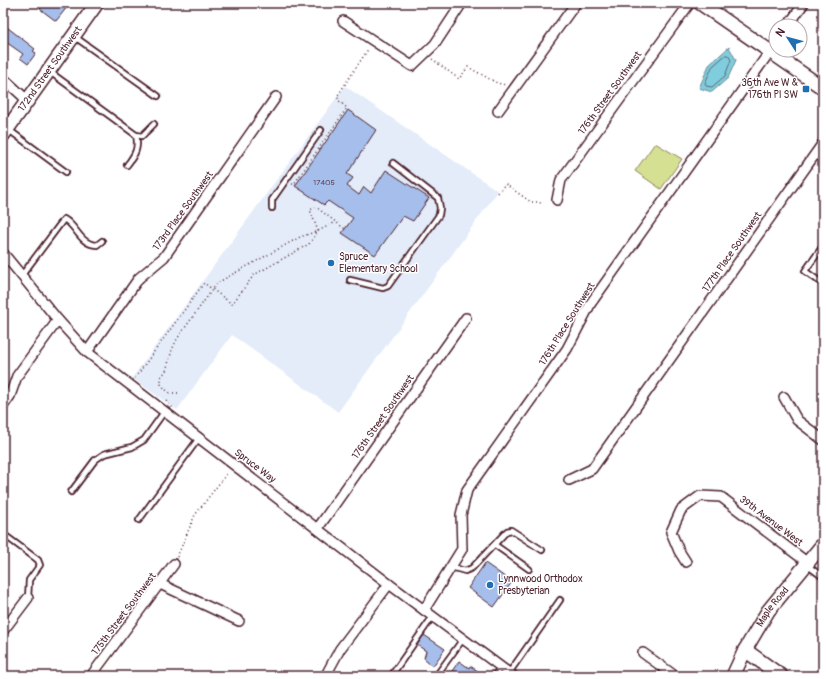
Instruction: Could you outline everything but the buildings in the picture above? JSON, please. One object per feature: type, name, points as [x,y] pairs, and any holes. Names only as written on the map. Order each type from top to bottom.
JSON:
[{"type":"street","name":"172nd Street Southwest","points":[[5,132],[97,3]]},
{"type":"street","points":[[343,21],[412,66],[435,44],[462,3]]},
{"type":"street","points":[[498,111],[576,3]]},
{"type":"street","points":[[698,3],[768,44]]},
{"type":"street","name":"176th Street Southwest","points":[[557,200],[561,180],[698,3]]},
{"type":"street","points":[[794,18],[804,3]]},
{"type":"street","name":"176th Place Southwest","points":[[424,610],[462,549],[461,515],[467,490],[567,349],[591,303],[768,54]]},
{"type":"street","points":[[786,58],[823,88]]},
{"type":"street","points":[[3,78],[27,100]]},
{"type":"street","name":"173rd Place Southwest","points":[[87,352],[139,278],[164,258],[276,97]]},
{"type":"street","name":"177th Place Southwest","points":[[569,480],[592,469],[823,143]]},
{"type":"street","name":"Spruce Way","points":[[3,253],[58,320],[87,352],[389,584],[511,675]]},
{"type":"street","name":"176th Street Southwest","points":[[318,528],[466,318]]},
{"type":"street","points":[[3,406],[10,396],[17,376],[58,320]]},
{"type":"street","points":[[784,398],[797,420],[823,440]]},
{"type":"street","name":"39th Avenue West","points":[[686,562],[679,551],[671,532],[681,510],[700,496],[721,497],[807,564]]},
{"type":"street","name":"Maple Road","points":[[733,676],[745,650],[768,611],[823,544]]},
{"type":"street","name":"175th Street Southwest","points":[[91,676],[174,564]]},
{"type":"street","points":[[160,584],[239,621]]},
{"type":"street","points":[[326,675],[340,648],[389,584]]},
{"type":"street","points":[[3,631],[28,598]]},
{"type":"street","points":[[745,650],[781,676]]},
{"type":"street","points":[[644,653],[675,676]]},
{"type":"lane","points":[[73,36],[158,96]]},
{"type":"lane","points":[[49,71],[136,135],[142,136],[154,124]]},
{"type":"lane","points":[[272,208],[272,200],[321,130]]},
{"type":"lane","points":[[5,132],[66,172]]},
{"type":"lane","points":[[127,166],[136,154],[138,144],[136,135]]},
{"type":"lane","points":[[350,280],[383,288],[388,286],[439,215],[440,208],[438,198],[393,163]]},
{"type":"lane","points":[[22,275],[64,219],[71,223],[75,232],[90,245],[97,245],[102,241]]},
{"type":"lane","points":[[823,246],[805,271],[823,284]]},
{"type":"lane","points":[[71,492],[95,460],[104,454],[132,447],[144,440],[164,412]]},
{"type":"lane","points":[[139,520],[199,438]]},
{"type":"lane","points":[[451,567],[459,570],[469,570],[476,565],[507,531],[511,530],[542,550]]},
{"type":"lane","points":[[3,534],[38,560],[40,565],[29,580],[28,598]]},
{"type":"lane","points":[[495,545],[529,569]]},
{"type":"lane","points":[[807,564],[823,577]]},
{"type":"lane","points":[[511,675],[560,600]]},
{"type":"lane","points":[[391,676],[433,616]]},
{"type":"lane","points":[[436,676],[463,638]]},
{"type":"lane","points":[[494,676],[501,667]]},
{"type":"path","points":[[342,87],[374,41]]},
{"type":"path","points":[[426,52],[431,58],[459,79],[468,67],[497,83],[515,87]]},
{"type":"path","points":[[498,193],[505,184],[531,202],[539,202],[543,205]]},
{"type":"path","points":[[318,231],[310,210],[316,207],[345,229]]},
{"type":"path","points":[[178,393],[170,393],[165,389],[161,384],[162,377],[177,339],[212,290],[222,280],[300,236],[318,231],[336,222]]},
{"type":"path","points":[[139,381],[135,378],[204,283],[232,304],[247,281],[254,275],[309,244],[318,231]]},
{"type":"path","points":[[174,564],[181,551],[195,515],[233,464]]},
{"type":"shaded area","name":"Spruce Elementary School","points":[[345,86],[498,191],[338,412],[232,335],[177,410],[132,378]]},
{"type":"green space","points":[[655,143],[682,159],[661,189],[635,171]]},
{"type":"water","points":[[729,47],[736,60],[728,78],[712,92],[699,88],[709,65]]},
{"type":"place","name":"36th Ave W & 176th Pl SW","points":[[806,89]]},
{"type":"place","name":"Spruce Elementary School","points":[[331,263]]},
{"type":"place","name":"Lynnwood Orthodox Presbyterian","points":[[490,585]]}]
